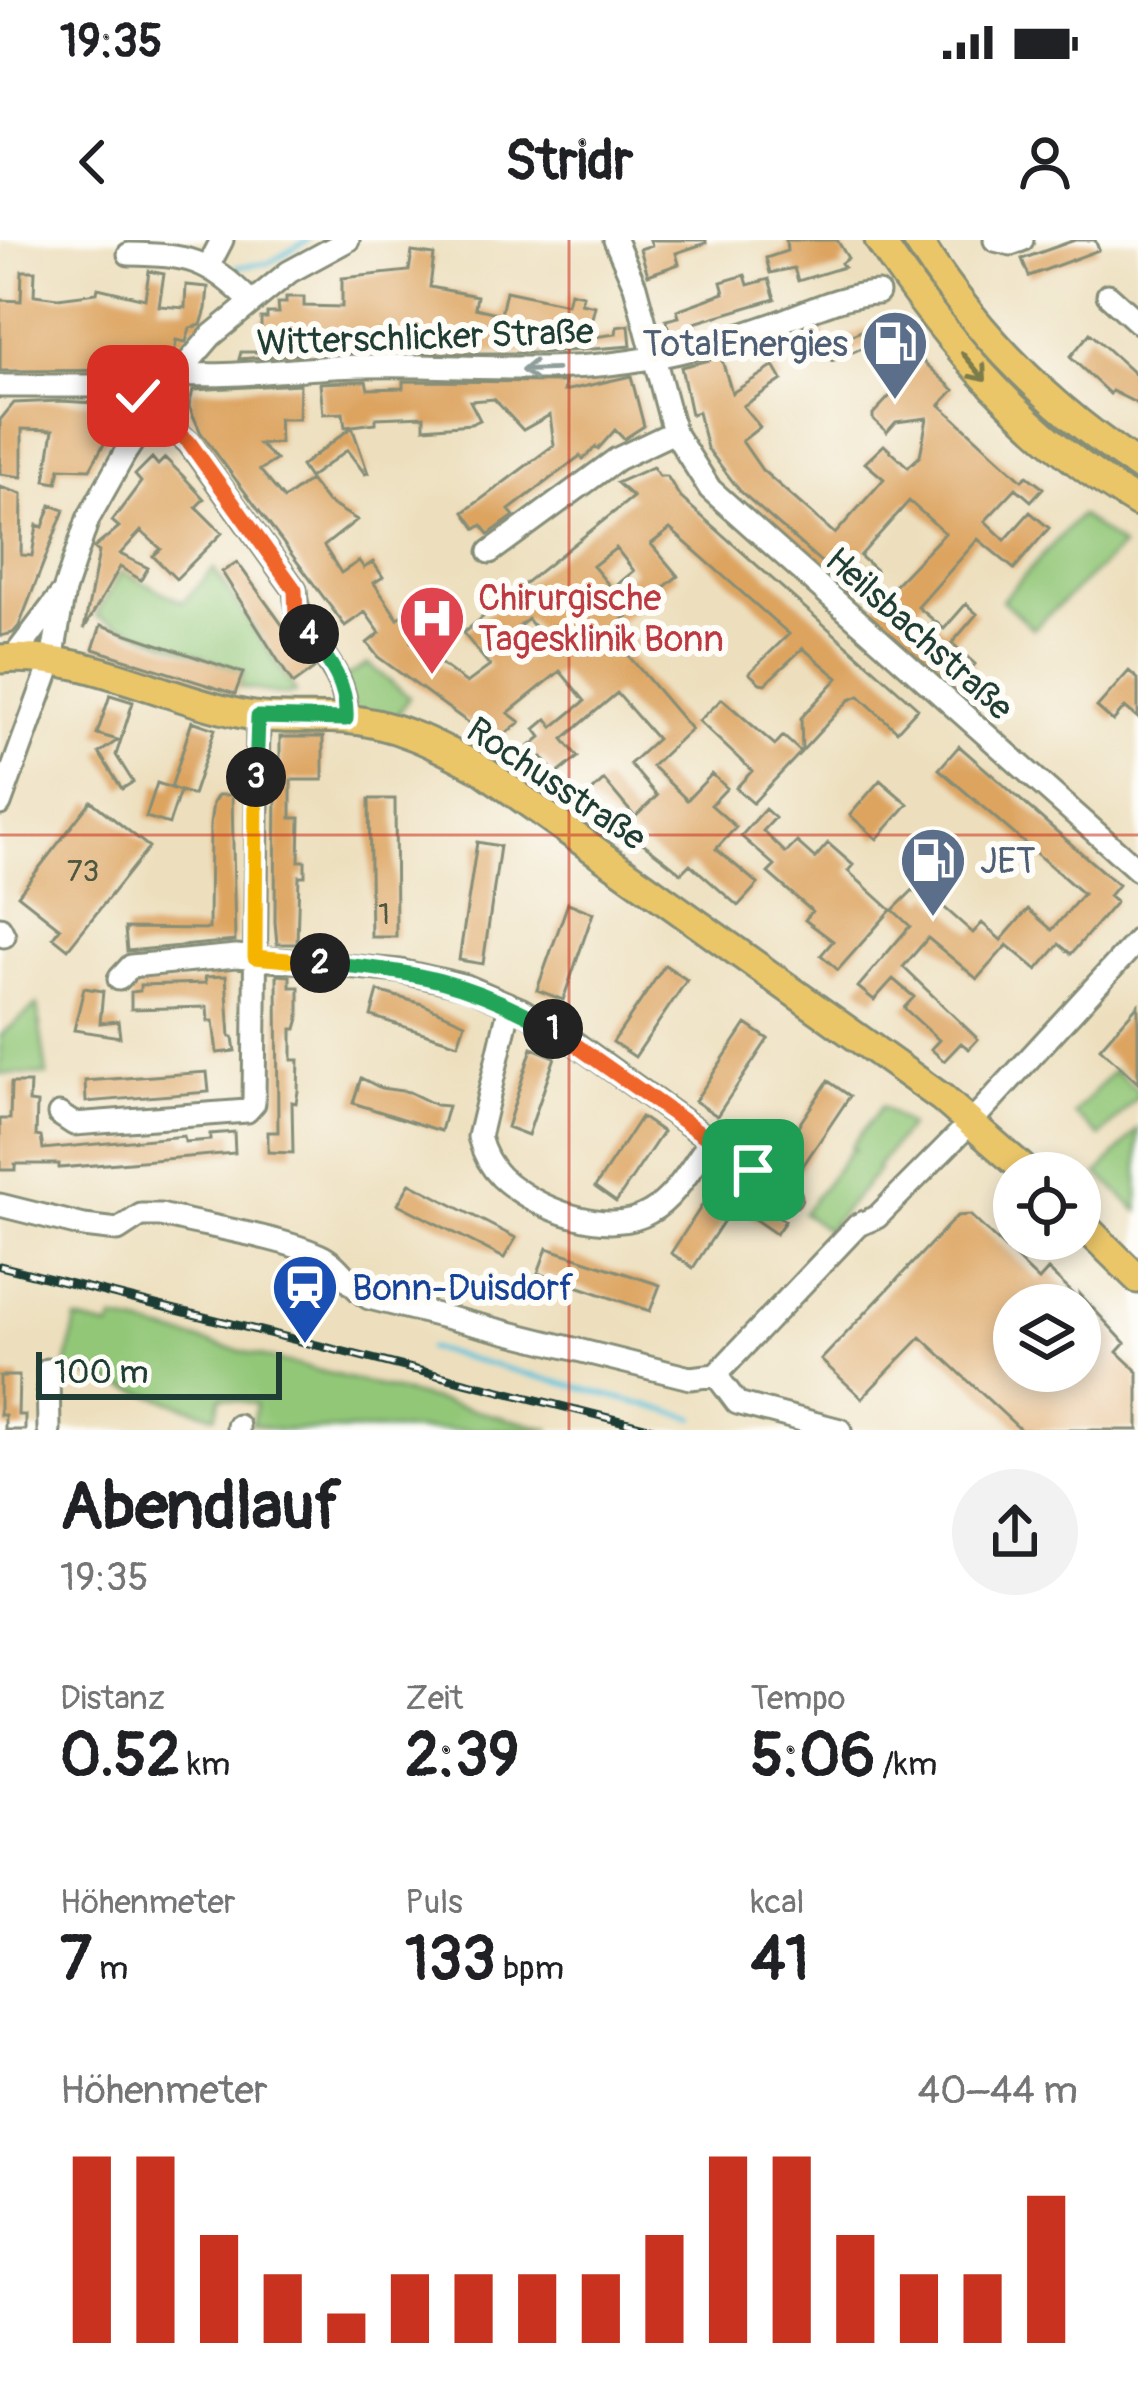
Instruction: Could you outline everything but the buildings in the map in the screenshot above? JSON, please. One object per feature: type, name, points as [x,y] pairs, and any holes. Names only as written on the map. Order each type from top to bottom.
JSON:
[{"type":"main road","points":[[879,240],[922,305],[997,393],[1079,464],[1138,503]]},
{"type":"main road","points":[[917,240],[957,300],[1012,364],[1068,415],[1138,466]]},
{"type":"main road","name":"Rochusstraße","points":[[7,658],[52,661],[258,717],[346,719],[427,740],[481,769],[972,1121],[1005,1152]]},
{"type":"main road","points":[[1101,1243],[1138,1279]]},
{"type":"street","points":[[209,265],[222,240]]},
{"type":"street","points":[[0,805],[52,661],[64,591],[88,519],[152,410],[212,335],[250,301],[289,272],[348,240]]},
{"type":"street","name":"Heilsbachstraße","points":[[615,240],[635,286],[674,432],[724,504],[1138,870]]},
{"type":"street","points":[[995,240],[1010,244],[1022,240]]},
{"type":"street","points":[[129,254],[181,255],[209,265],[250,301]]},
{"type":"street","name":"Witterschlicker Straße","points":[[178,374],[388,365],[526,371],[586,368],[655,358],[755,331],[859,294],[878,293]]},
{"type":"street","points":[[1108,295],[1138,322]]},
{"type":"street","points":[[0,386],[127,386],[189,442],[295,590],[296,616],[347,696],[346,719]]},
{"type":"street","points":[[490,552],[617,459],[674,432]]},
{"type":"street","points":[[7,658],[64,591]]},
{"type":"street","points":[[59,1114],[74,1124],[248,1111],[254,1103],[258,717]]},
{"type":"street","points":[[0,1205],[118,1230],[141,1215],[160,1215],[314,1252],[369,1298],[690,1378],[716,1375],[858,1225],[877,1217],[972,1121],[1138,940]]},
{"type":"street","points":[[119,979],[131,966],[255,957],[442,978],[510,1006],[565,1036],[790,1197]]},
{"type":"street","points":[[510,1006],[479,1137],[498,1174],[519,1191],[594,1220],[625,1222],[651,1212],[672,1192],[711,1140]]},
{"type":"street","points":[[48,1370],[49,1430]]},
{"type":"street","points":[[716,1375],[736,1402],[840,1430]]},
{"type":"green space","points":[[1080,515],[1122,547],[1033,629],[1002,600]]},
{"type":"green space","points":[[214,569],[296,692],[286,695],[240,687],[244,672],[96,616],[121,572],[183,602]]},
{"type":"green space","points":[[368,664],[409,697],[393,723],[351,713],[344,678]]},
{"type":"green space","points":[[37,1005],[47,1075],[0,1074],[0,1036]]},
{"type":"green space","points":[[1114,1070],[1138,1096],[1100,1137],[1074,1114]]},
{"type":"green space","points":[[882,1106],[909,1126],[879,1170],[827,1230],[803,1213],[852,1149],[856,1151],[851,1146]]},
{"type":"green space","points":[[1138,1129],[1138,1211],[1101,1177],[1101,1171]]},
{"type":"green space","points":[[76,1320],[110,1328],[114,1320],[143,1326],[552,1430],[277,1430],[252,1424],[256,1404],[221,1397],[215,1416],[66,1368]]},
{"type":"waterway","points":[[236,267],[269,263],[308,240]]},
{"type":"waterway","points":[[428,1348],[695,1418]]},
{"type":"railway","points":[[0,1266],[657,1430]]},
{"type":"place","name":"TotalEnergies","points":[[895,402]]},
{"type":"place","name":"Chirurgische Tagesklinik Bonn","points":[[432,677]]},
{"type":"place","name":"JET","points":[[933,919]]},
{"type":"place","name":"Bonn-Duisdorf","points":[[305,1346]]},
{"type":"route","points":[[138,396],[189,442],[295,590],[296,616],[347,696],[346,719],[258,717],[255,957],[400,970],[477,990],[565,1036],[753,1170]]}]
